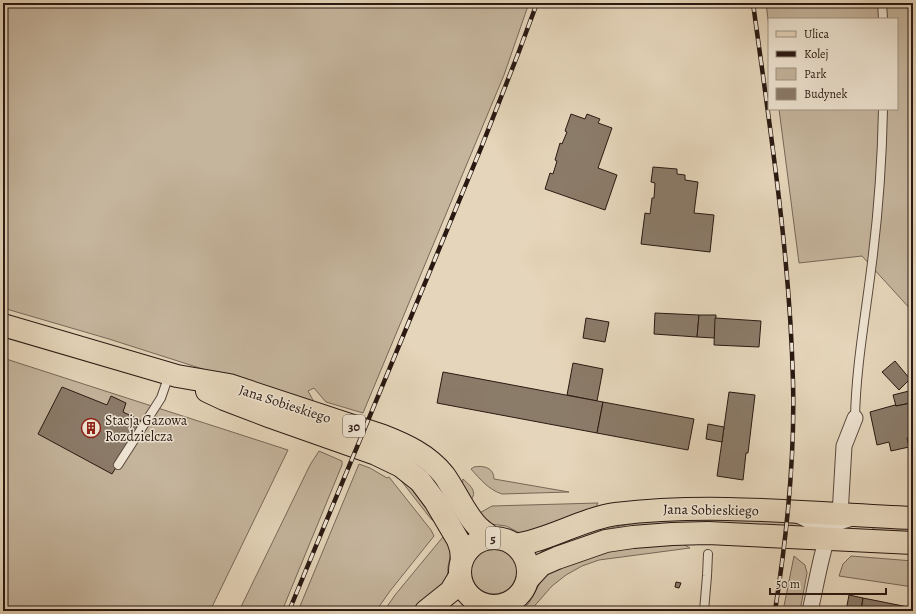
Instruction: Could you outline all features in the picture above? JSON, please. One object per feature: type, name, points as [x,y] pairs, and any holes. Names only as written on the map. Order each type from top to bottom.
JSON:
[{"type":"main road","name":"Jana Sobieskiego","points":[[3,325],[173,375],[229,385],[405,444],[427,458],[439,470],[474,522],[492,538]]},
{"type":"main road","name":"Jana Sobieskiego","points":[[173,375],[224,399],[327,438],[376,454],[401,466],[420,481],[435,501],[458,540],[461,549],[461,568]]},
{"type":"main road","name":"Jana Sobieskiego","points":[[515,545],[534,541],[590,521],[614,515],[659,509],[698,508],[913,518]]},
{"type":"main road","name":"Jana Sobieskiego","points":[[528,578],[541,565],[557,558],[606,541],[633,537],[708,533],[913,543]]},
{"type":"main road","name":"5","points":[[426,611],[451,591],[466,552],[473,545],[482,540],[500,538],[515,545],[523,554],[528,566],[528,578]]},
{"type":"main road","points":[[461,568],[462,584],[471,598],[486,606]]},
{"type":"main road","points":[[462,611],[474,607],[495,607],[513,602],[525,588],[528,578]]},
{"type":"street","points":[[840,515],[844,446],[855,418]]},
{"type":"street","points":[[780,511],[795,514],[811,521],[822,530],[826,538]]},
{"type":"street","points":[[810,611],[826,538],[832,527],[839,522],[856,517],[870,516]]},
{"type":"lane","points":[[882,3],[883,18]]},
{"type":"lane","points":[[855,418],[856,382],[872,260],[882,150],[883,110]]},
{"type":"lane","points":[[118,465],[161,398],[173,375]]},
{"type":"lane","points":[[704,611],[708,554]]},
{"type":"green space","points":[[3,3],[529,3],[504,75],[363,413],[326,402],[314,388],[308,391],[313,400],[312,404],[109,339],[3,308]]},
{"type":"green space","points":[[766,3],[913,3],[913,312],[862,256],[799,263],[779,110],[898,110],[898,18],[768,18],[768,20]]},
{"type":"green space","points":[[3,358],[288,450],[210,611],[3,611]]},
{"type":"green space","points":[[319,451],[342,461],[342,465],[282,611],[239,611],[310,465]]},
{"type":"green space","points":[[359,464],[370,468],[387,478],[389,477],[431,530],[434,536],[376,611],[298,611]]},
{"type":"green space","points":[[481,466],[488,468],[494,475],[494,479],[569,492],[502,494],[493,490],[481,480],[471,469]]},
{"type":"green space","points":[[392,469],[411,480],[434,521],[431,519]]},
{"type":"green space","points":[[463,479],[471,487],[474,493],[468,503],[462,486]]},
{"type":"green space","points":[[598,503],[593,513],[524,535],[506,526],[491,524],[476,515],[492,506]]},
{"type":"green space","points":[[671,518],[796,521],[810,528],[540,553],[602,530],[639,522]]},
{"type":"green space","points":[[873,524],[913,527],[913,536],[873,534]]},
{"type":"green space","points":[[447,532],[451,552],[447,582],[417,611],[384,611],[395,595]]},
{"type":"green space","points":[[683,544],[690,548],[599,560],[582,566],[566,575],[552,586],[530,611],[519,611],[528,604],[542,579],[549,570],[618,549]]},
{"type":"green space","points":[[494,548],[507,552],[513,558],[517,571],[513,584],[507,590],[494,594],[481,590],[475,584],[471,571],[475,558],[481,552]]},
{"type":"green space","points":[[794,556],[805,565],[807,573],[800,611],[783,611]]},
{"type":"green space","points":[[851,556],[913,561],[913,587],[839,576],[843,564]]},
{"type":"building","points":[[571,114],[585,119],[587,114],[600,119],[598,123],[612,128],[598,168],[617,175],[605,210],[545,189],[550,173],[553,174],[560,143],[562,144],[567,132],[565,131]]},
{"type":"building","points":[[653,167],[677,169],[677,174],[685,175],[685,180],[698,182],[694,213],[714,215],[710,252],[641,244],[645,213],[650,214],[652,198],[654,198],[655,183],[651,182]]},
{"type":"building","points":[[655,313],[699,315],[697,337],[654,334]]},
{"type":"building","points":[[699,315],[716,315],[715,338],[697,337]]},
{"type":"building","points":[[586,318],[609,322],[605,342],[583,338]]},
{"type":"building","points":[[715,318],[761,321],[759,347],[714,345]]},
{"type":"building","points":[[895,361],[910,379],[899,390],[882,372]]},
{"type":"building","points":[[573,363],[603,369],[597,401],[567,395]]},
{"type":"building","points":[[443,372],[603,402],[597,433],[437,403]]},
{"type":"building","name":"Stacja Gazowa Rozdzielcza","points":[[62,387],[107,405],[111,396],[126,403],[123,412],[144,422],[112,474],[38,434]]},
{"type":"building","points":[[913,390],[913,409],[911,403],[896,406],[893,395]]},
{"type":"building","points":[[729,392],[755,395],[743,480],[717,476]]},
{"type":"building","points":[[603,402],[694,419],[688,450],[597,433]]},
{"type":"building","points":[[911,403],[913,410],[913,437],[907,438],[909,447],[891,451],[889,442],[877,445],[870,412],[895,405]]},
{"type":"building","points":[[708,424],[724,427],[722,442],[706,439]]},
{"type":"building","points":[[676,582],[681,583],[679,588],[675,587]]},
{"type":"building","points":[[849,595],[863,598],[861,611],[846,611]]},
{"type":"building","points":[[863,598],[913,608],[913,611],[861,611]]},
{"type":"building","points":[[665,607],[676,610],[676,607],[693,611],[664,611]]},
{"type":"railway","points":[[289,611],[481,148],[537,3]]},
{"type":"railway","points":[[753,3],[784,239],[793,382],[793,439],[789,496],[775,611]]},
{"type":"place","name":"Stacja Gazowa Rozdzielcza","points":[[91,428]]}]
